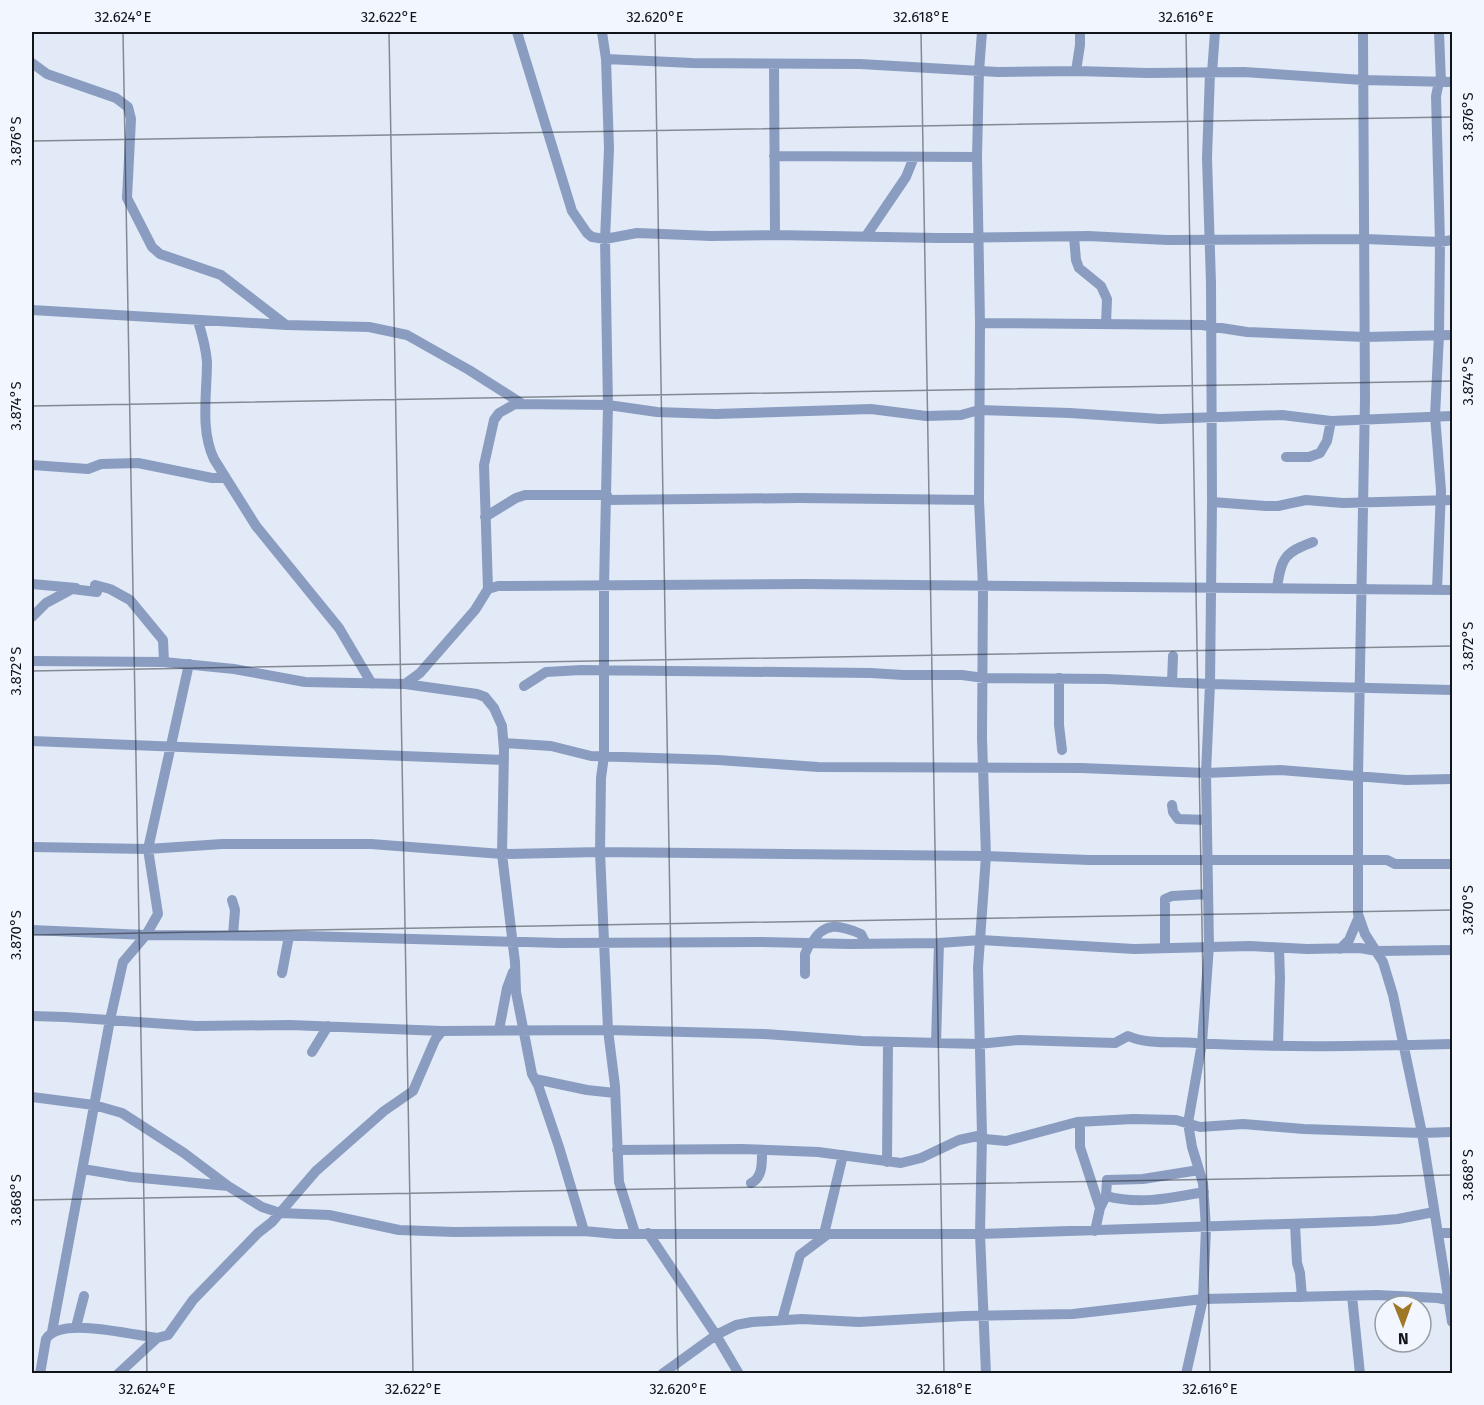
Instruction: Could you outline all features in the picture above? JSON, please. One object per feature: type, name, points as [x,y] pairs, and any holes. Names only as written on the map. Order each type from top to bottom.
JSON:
[{"type":"street","points":[[517,32],[572,211],[592,237],[605,239],[637,233],[711,236],[1365,239],[1440,242],[1452,240]]},
{"type":"street","points":[[602,32],[606,59],[609,149],[605,239],[608,405],[604,586],[604,756],[601,778],[600,852],[608,1030],[615,1093],[621,1194],[635,1233]]},
{"type":"street","points":[[982,32],[977,157],[980,323],[979,500],[984,678],[982,767],[986,856],[978,968],[982,1135],[981,1234],[986,1374]]},
{"type":"street","points":[[1076,71],[1080,32]]},
{"type":"street","points":[[1186,1374],[1203,1299],[1206,1228],[1204,1192],[1188,1123],[1202,1043],[1209,946],[1206,772],[1210,684],[1212,502],[1210,239],[1207,158],[1215,32]]},
{"type":"street","points":[[1363,32],[1365,503],[1358,777],[1358,919],[1387,973],[1422,1133],[1452,1322]]},
{"type":"street","points":[[1437,590],[1440,474],[1435,416],[1440,242],[1436,96],[1444,82],[1439,32]]},
{"type":"street","points":[[606,59],[774,65],[860,64],[979,71],[1244,72],[1363,80],[1444,82]]},
{"type":"street","points":[[32,63],[47,74],[116,98],[128,107],[131,119],[127,198],[152,247],[165,256],[221,275],[286,325]]},
{"type":"street","points":[[774,65],[775,235]]},
{"type":"street","points":[[774,156],[977,157]]},
{"type":"street","points":[[866,236],[906,177],[914,157]]},
{"type":"street","points":[[1074,237],[1079,268],[1101,286],[1107,299],[1106,324]]},
{"type":"street","points":[[32,310],[198,321],[369,327],[407,335],[469,370],[520,403]]},
{"type":"street","points":[[198,321],[207,359],[208,448],[256,526],[339,628],[372,684]]},
{"type":"street","points":[[980,323],[1210,326],[1247,332],[1365,337],[1452,335]]},
{"type":"street","points":[[405,684],[420,673],[475,610],[488,589],[484,465],[494,420],[506,408],[520,403],[608,405],[657,412],[715,414],[871,409],[912,415],[961,415],[979,410],[1161,419],[1282,415],[1331,421],[1452,416]]},
{"type":"street","points":[[1286,457],[1309,457],[1320,453],[1327,441],[1331,421]]},
{"type":"street","points":[[32,465],[88,469],[101,464],[138,463],[212,478],[226,478]]},
{"type":"street","points":[[485,517],[525,495],[607,498],[979,500]]},
{"type":"street","points":[[1212,502],[1278,506],[1306,500],[1365,503],[1452,500]]},
{"type":"street","points":[[1277,588],[1284,558],[1292,550],[1313,542]]},
{"type":"street","points":[[32,584],[97,592]]},
{"type":"street","points":[[488,589],[502,585],[806,584],[1452,590]]},
{"type":"street","points":[[97,592],[95,585],[110,589],[130,600],[163,640],[164,662]]},
{"type":"street","points":[[32,617],[46,603],[72,589],[97,592]]},
{"type":"street","points":[[1172,682],[1173,656]]},
{"type":"street","points":[[32,661],[164,662],[234,669],[305,682],[405,684],[485,697],[499,716],[504,743],[502,854],[516,992],[523,1030],[532,1074],[559,1147],[584,1232]]},
{"type":"street","points":[[40,1374],[46,1339],[52,1332],[110,1020],[123,962],[146,935],[158,914],[148,849],[189,664]]},
{"type":"street","points":[[524,686],[546,672],[605,670],[962,675],[984,678],[1059,678],[1452,690]]},
{"type":"street","points":[[1059,678],[1059,725],[1062,750]]},
{"type":"street","points":[[32,741],[504,760]]},
{"type":"street","points":[[504,743],[551,746],[587,755],[818,766],[1081,768],[1206,772],[1280,770],[1358,777],[1452,779]]},
{"type":"street","points":[[1172,804],[1173,812],[1179,819],[1207,819]]},
{"type":"street","points":[[32,847],[148,849],[222,844],[371,844],[502,854],[600,852],[986,856],[1089,860],[1387,860],[1395,864],[1452,864]]},
{"type":"street","points":[[1166,948],[1165,899],[1172,896],[1208,894]]},
{"type":"street","points":[[232,900],[235,910],[233,935]]},
{"type":"street","points":[[1340,949],[1348,940],[1358,919]]},
{"type":"street","points":[[805,974],[805,954],[821,930],[832,927],[861,934],[866,944]]},
{"type":"street","points":[[32,930],[146,935],[512,942],[866,944],[981,940],[1134,949],[1261,946],[1364,948],[1377,951],[1452,950]]},
{"type":"street","points":[[282,973],[289,936]]},
{"type":"street","points":[[936,1043],[939,943]]},
{"type":"street","points":[[1278,948],[1280,978],[1278,1046]]},
{"type":"street","points":[[500,1030],[507,988],[515,968]]},
{"type":"street","points":[[32,1016],[196,1026],[328,1026],[442,1031],[608,1030],[765,1034],[888,1042],[979,1044],[1019,1040],[1115,1043],[1128,1036],[1143,1042],[1278,1046],[1452,1044]]},
{"type":"street","points":[[312,1052],[328,1026]]},
{"type":"street","points":[[52,1332],[76,1327],[157,1338],[168,1335],[193,1300],[258,1233],[280,1214],[316,1170],[384,1111],[413,1091],[435,1040],[442,1031]]},
{"type":"street","points":[[887,1162],[888,1042]]},
{"type":"street","points":[[535,1079],[587,1090],[615,1093]]},
{"type":"street","points":[[32,1097],[113,1109],[143,1125],[228,1186],[262,1207],[280,1214],[329,1215],[399,1230],[981,1234],[1206,1228],[1398,1219],[1434,1212]]},
{"type":"street","points":[[982,1135],[985,1139],[1006,1141],[1080,1122],[1150,1119],[1176,1120],[1200,1127],[1243,1124],[1304,1129],[1452,1132]]},
{"type":"street","points":[[1080,1122],[1080,1147],[1100,1208]]},
{"type":"street","points":[[617,1150],[762,1150],[909,1162],[959,1140],[982,1135]]},
{"type":"street","points":[[751,1183],[758,1179],[760,1174],[762,1150]]},
{"type":"street","points":[[782,1320],[800,1255],[826,1234],[843,1155]]},
{"type":"street","points":[[82,1169],[131,1177],[228,1186]]},
{"type":"street","points":[[1095,1231],[1100,1208],[1106,1196],[1107,1180],[1143,1179],[1199,1170]]},
{"type":"street","points":[[1106,1196],[1132,1202],[1204,1192]]},
{"type":"street","points":[[1295,1224],[1302,1297]]},
{"type":"street","points":[[648,1233],[716,1335],[739,1374]]},
{"type":"street","points":[[1438,1233],[1452,1233]]},
{"type":"street","points":[[76,1327],[84,1296]]},
{"type":"street","points":[[1352,1296],[1360,1374]]},
{"type":"street","points":[[662,1374],[716,1335],[744,1323],[782,1320],[859,1322],[955,1316],[1073,1314],[1203,1299],[1401,1296],[1450,1301]]},
{"type":"street","points":[[118,1374],[157,1338]]}]
